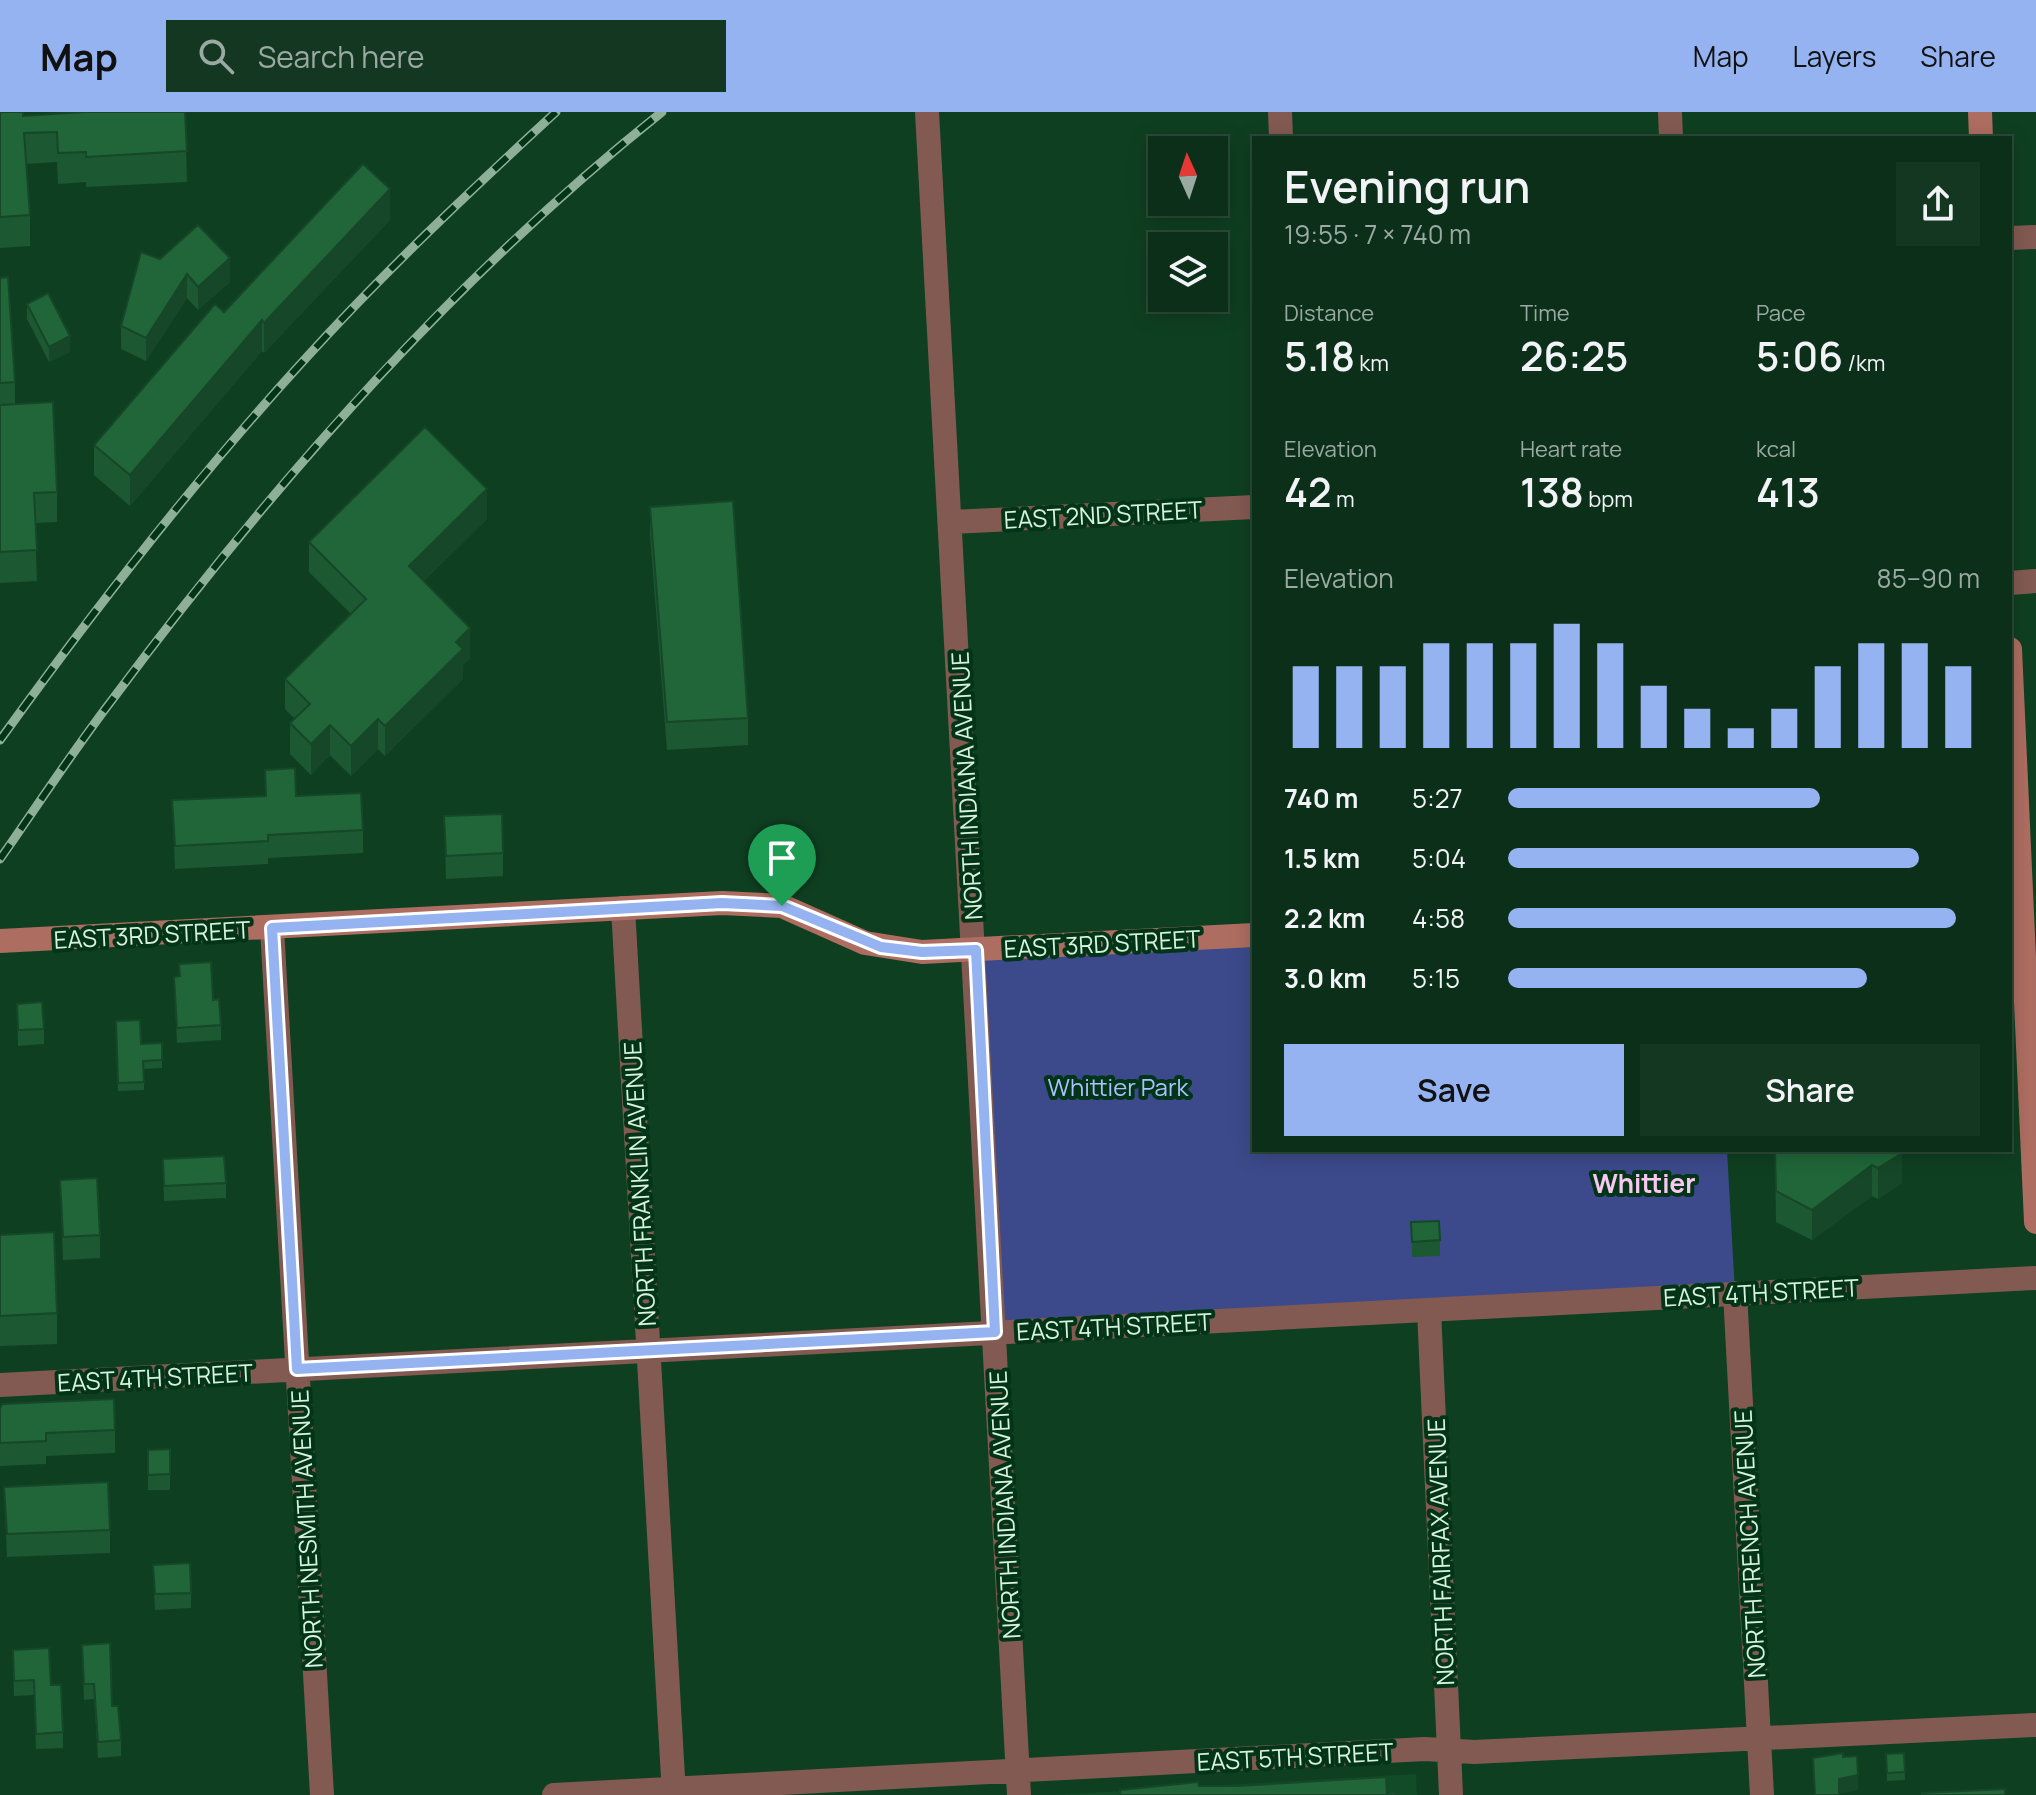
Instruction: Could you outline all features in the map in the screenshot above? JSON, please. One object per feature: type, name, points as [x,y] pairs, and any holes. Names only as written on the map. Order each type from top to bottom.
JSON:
[{"type":"street","name":"NORTH INDIANA AVENUE","points":[[927,112],[976,950],[1018,1783]]},
{"type":"street","points":[[1280,112],[1281,136]]},
{"type":"street","points":[[1670,112],[1671,136]]},
{"type":"street","points":[[1980,112],[1981,136]]},
{"type":"street","points":[[2012,238],[2036,237]]},
{"type":"street","name":"EAST 2ND STREET","points":[[952,522],[1252,507]]},
{"type":"street","points":[[2012,583],[2036,581]]},
{"type":"street","points":[[2012,691],[2036,1222]]},
{"type":"street","name":"EAST 3RD STREET","points":[[0,941],[762,903],[798,911],[881,947],[922,952],[1252,935]]},
{"type":"street","name":"NORTH FRANKLIN AVENUE","points":[[623,908],[674,1792]]},
{"type":"street","name":"NORTH NESMITH AVENUE","points":[[272,928],[322,1795]]},
{"type":"street","name":"EAST 4TH STREET","points":[[0,1385],[2036,1278]]},
{"type":"street","name":"NORTH FRENCH AVENUE","points":[[1735,1293],[1762,1795]]},
{"type":"street","name":"NORTH FAIRFAX AVENUE","points":[[1429,1310],[1451,1795]]},
{"type":"street","name":"EAST 5TH STREET","points":[[554,1795],[1018,1783],[1448,1750],[2036,1725]]},
{"type":"shaded area","points":[[1416,1774],[1417,1795],[1054,1795]]},
{"type":"green space","name":"Whittier Park","points":[[1252,935],[1252,1152],[1727,1152],[1735,1293],[995,1332],[976,950]]},
{"type":"building","points":[[0,112],[23,112],[23,116],[84,112],[185,112],[187,151],[86,157],[86,152],[58,153],[57,132],[24,133],[30,215],[0,217]]},
{"type":"building","points":[[363,164],[390,189],[264,323],[262,320],[130,475],[94,445],[215,304],[224,312]]},
{"type":"building","points":[[198,225],[230,258],[198,287],[187,274],[146,338],[121,326],[141,252],[160,259]]},
{"type":"building","points":[[8,277],[15,382],[0,383],[0,278]]},
{"type":"building","points":[[48,293],[70,336],[49,347],[27,304]]},
{"type":"building","points":[[53,402],[57,492],[34,493],[37,550],[0,552],[0,405]]},
{"type":"building","points":[[425,427],[487,489],[409,566],[470,628],[456,642],[463,649],[385,726],[378,719],[351,746],[330,725],[311,744],[290,723],[310,704],[285,679],[366,599],[309,542]]},
{"type":"building","points":[[733,501],[748,718],[667,722],[650,507]]},
{"type":"building","points":[[295,768],[296,796],[361,793],[363,830],[268,835],[268,841],[175,846],[172,800],[266,796],[265,770]]},
{"type":"building","points":[[502,814],[503,853],[446,856],[444,816]]},
{"type":"building","points":[[211,962],[213,1000],[219,999],[221,1025],[177,1028],[174,977],[180,976],[179,964]]},
{"type":"building","points":[[42,1002],[44,1029],[18,1030],[17,1004]]},
{"type":"building","points":[[140,1020],[141,1044],[162,1043],[162,1060],[143,1061],[144,1082],[118,1083],[116,1021]]},
{"type":"building","points":[[1775,1152],[1902,1152],[1878,1168],[1872,1165],[1812,1210],[1776,1191]]},
{"type":"building","points":[[224,1156],[226,1183],[164,1186],[163,1159]]},
{"type":"building","points":[[97,1178],[100,1235],[63,1237],[60,1180]]},
{"type":"building","points":[[1439,1221],[1440,1240],[1412,1242],[1411,1222]]},
{"type":"building","points":[[54,1232],[57,1313],[0,1316],[0,1235]]},
{"type":"building","points":[[114,1399],[115,1430],[46,1433],[46,1441],[0,1443],[2,1404]]},
{"type":"building","points":[[170,1449],[170,1474],[148,1475],[148,1450]]},
{"type":"building","points":[[108,1482],[110,1530],[7,1534],[4,1487]]},
{"type":"building","points":[[190,1563],[191,1593],[155,1594],[153,1565]]},
{"type":"building","points":[[110,1643],[112,1706],[118,1706],[121,1740],[98,1742],[94,1684],[84,1684],[82,1645]]},
{"type":"building","points":[[49,1648],[51,1685],[61,1685],[63,1732],[36,1734],[34,1680],[14,1681],[13,1650]]},
{"type":"building","points":[[1843,1753],[1843,1757],[1857,1756],[1858,1775],[1839,1779],[1839,1795],[1815,1795],[1813,1758]]},
{"type":"building","points":[[1904,1753],[1905,1772],[1887,1773],[1886,1754]]},
{"type":"building","points":[[1386,1777],[1387,1793],[1396,1792],[1396,1795],[1120,1795],[1120,1790],[1198,1782],[1199,1786],[1238,1786]]},
{"type":"building","points":[[2005,1789],[2005,1795],[1922,1795],[1922,1793]]},
{"type":"railway","points":[[0,740],[148,544],[265,403],[397,263],[556,112]]},
{"type":"railway","points":[[0,859],[83,739],[173,620],[236,541],[368,388],[510,244],[662,112]]},
{"type":"district","name":"Whittier","points":[[1644,1183]]},
{"type":"route","points":[[722,903],[782,906],[827,923],[865,943],[881,947],[922,952],[976,950],[995,1332],[297,1369],[272,928],[722,903]]}]
